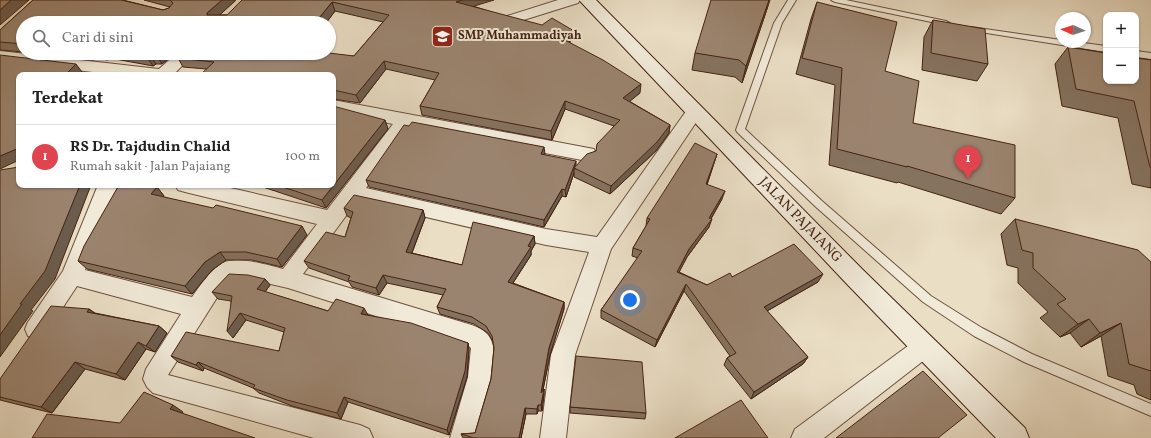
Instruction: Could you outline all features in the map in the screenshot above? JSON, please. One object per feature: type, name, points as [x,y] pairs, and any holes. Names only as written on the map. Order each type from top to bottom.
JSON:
[{"type":"main road","name":"JALAN PAJAIANG","points":[[587,0],[1015,438]]},
{"type":"street","points":[[508,20],[573,0]]},
{"type":"street","points":[[0,56],[16,58]]},
{"type":"street","points":[[34,60],[137,72]]},
{"type":"street","points":[[166,72],[179,60]]},
{"type":"street","points":[[336,107],[586,154]]},
{"type":"street","points":[[553,438],[563,355],[602,246],[695,112]]},
{"type":"street","points":[[288,279],[405,120]]},
{"type":"street","points":[[23,348],[72,276],[107,188]]},
{"type":"street","points":[[198,188],[331,219]]},
{"type":"street","points":[[352,192],[546,237],[602,246]]},
{"type":"street","points":[[360,438],[161,385],[156,379],[158,369],[210,289],[229,270],[253,271],[288,279],[466,333],[476,338],[482,344],[484,359],[464,438]]},
{"type":"street","points":[[72,276],[197,308]]},
{"type":"street","points":[[804,438],[924,346]]},
{"type":"lane","points":[[792,0],[778,23],[740,130],[819,204],[927,299],[978,332],[1028,358],[1151,410]]},
{"type":"lane","points":[[835,0],[954,24]]},
{"type":"lane","points":[[969,28],[1103,49]]},
{"type":"lane","points":[[1139,54],[1151,56]]},
{"type":"building","points":[[0,0],[11,0],[0,10]]},
{"type":"building","points":[[33,0],[121,0],[163,10],[169,8],[173,3],[170,0],[222,0],[207,13],[207,15],[227,15],[242,0],[462,0],[456,2],[542,25],[552,18],[574,31],[561,38],[603,60],[641,84],[623,98],[670,125],[657,142],[611,186],[574,168],[587,154],[596,151],[597,144],[620,120],[565,101],[551,131],[420,106],[439,73],[384,61],[356,95],[336,91],[336,72],[203,72],[214,62],[196,60],[336,60],[336,54],[354,56],[389,15],[332,2],[321,16],[16,16],[16,43],[0,42],[0,30]]},
{"type":"building","points":[[711,0],[769,0],[746,66],[739,60],[695,53]]},
{"type":"building","points":[[817,2],[897,22],[885,71],[919,81],[913,123],[1015,145],[1015,198],[907,166],[837,149],[842,68],[802,58]]},
{"type":"building","points":[[933,20],[985,29],[988,64],[931,53]]},
{"type":"building","points":[[1068,48],[1103,53],[1103,84],[1139,84],[1139,58],[1151,60],[1151,168],[1134,101],[1076,89]]},
{"type":"building","points":[[0,55],[16,57],[16,60],[42,60],[76,64],[68,72],[16,72],[16,149],[0,156]]},
{"type":"building","points":[[336,107],[385,120],[336,182]]},
{"type":"building","points":[[412,122],[544,147],[541,154],[576,161],[565,190],[562,189],[544,220],[366,180],[404,125],[409,126]]},
{"type":"building","points":[[695,143],[717,154],[706,184],[725,191],[709,218],[712,219],[689,249],[677,272],[707,285],[730,273],[732,277],[794,244],[823,274],[764,307],[808,357],[754,392],[727,358],[736,353],[686,284],[657,340],[601,310],[642,251],[633,248],[650,219],[647,218]]},
{"type":"building","points":[[16,167],[16,188],[79,188],[45,271],[20,304],[22,304],[0,335],[0,170]]},
{"type":"building","points":[[117,188],[156,188],[151,194],[213,208],[216,205],[302,226],[277,259],[246,252],[220,252],[205,262],[185,286],[78,261],[84,246]]},
{"type":"building","points":[[286,188],[331,188],[322,200]]},
{"type":"building","points":[[354,195],[423,210],[406,252],[462,265],[473,222],[534,236],[528,246],[531,247],[508,282],[564,302],[549,348],[541,393],[544,389],[541,405],[538,405],[537,409],[525,408],[519,438],[474,438],[461,434],[475,433],[491,379],[494,348],[492,336],[486,326],[472,317],[437,307],[446,289],[383,275],[376,288],[348,280],[350,276],[304,261],[326,232],[345,237],[353,212],[344,208]]},
{"type":"building","points":[[1015,219],[1138,250],[1151,262],[1151,371],[1129,364],[1121,323],[1100,333],[1089,319],[1078,324],[1057,304],[1066,299],[1033,268],[1033,253],[1022,250]]},
{"type":"building","points":[[229,274],[248,275],[265,279],[257,289],[328,311],[336,299],[364,308],[361,314],[411,323],[468,343],[465,371],[447,430],[344,397],[337,413],[287,400],[253,388],[255,385],[198,362],[196,365],[171,356],[186,332],[279,351],[285,328],[240,313],[227,331],[232,296],[212,292]]},
{"type":"building","points":[[51,306],[89,309],[87,312],[159,326],[146,346],[138,342],[116,374],[75,362],[41,407],[0,397],[0,379]]},
{"type":"building","points":[[576,356],[642,362],[646,413],[570,407]]},
{"type":"building","points":[[923,371],[967,415],[938,438],[836,438]]},
{"type":"building","points":[[144,392],[173,405],[170,409],[255,438],[32,438],[47,414],[120,423]]},
{"type":"building","points":[[741,400],[768,438],[675,438]]},
{"type":"place","name":"SMP Muhammadiyah","points":[[442,36]]},
{"type":"place","name":"RS Dr. Tajdudin Chalid","points":[[968,179]]}]
